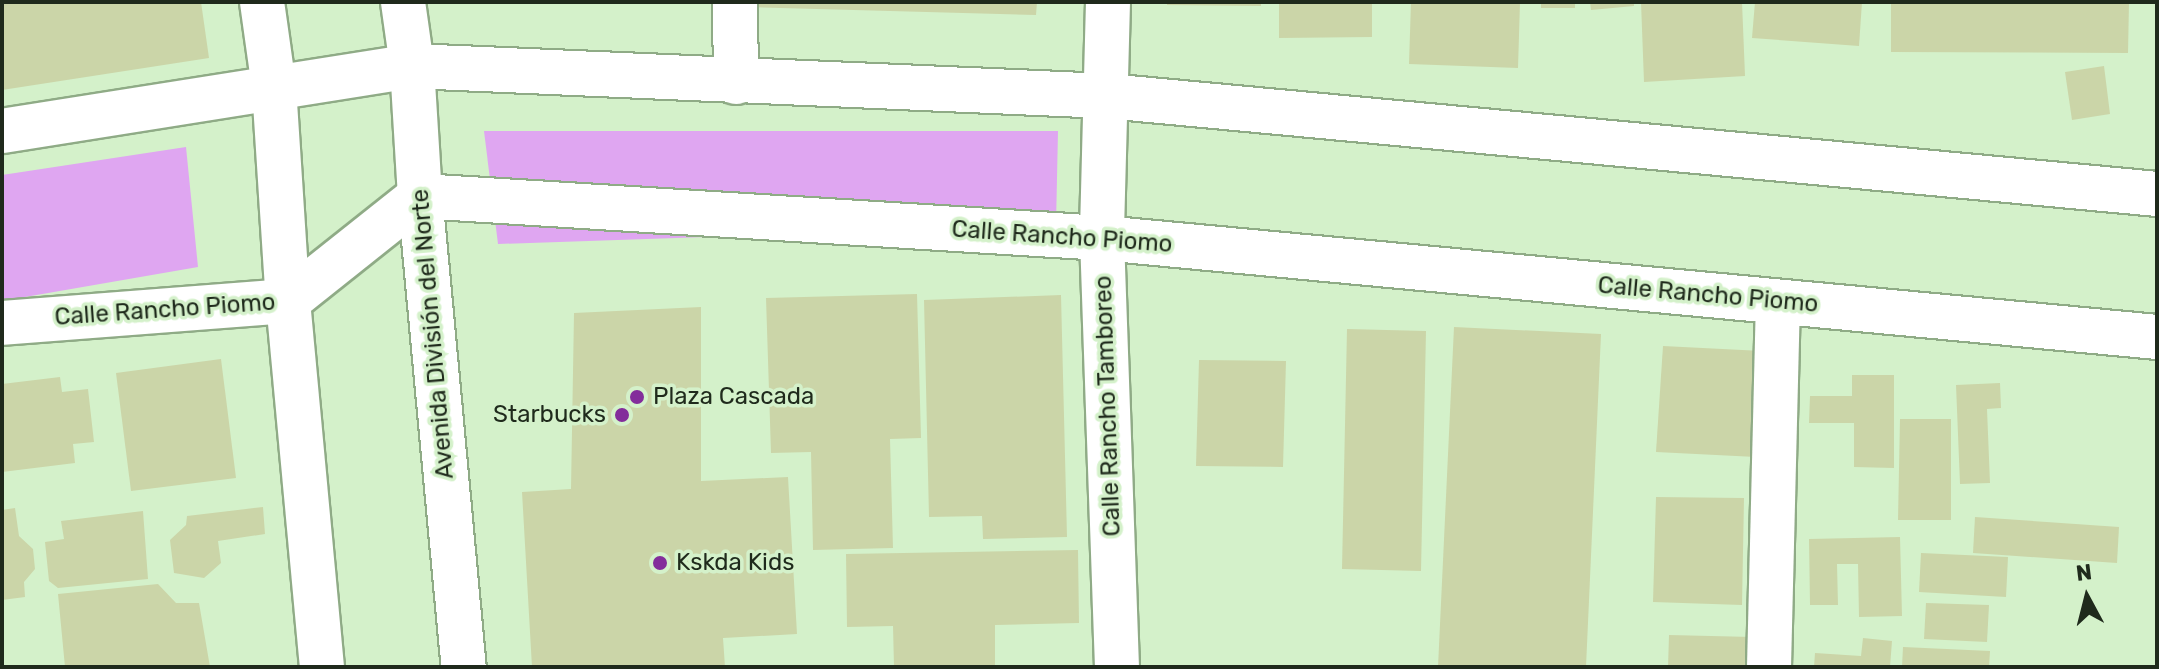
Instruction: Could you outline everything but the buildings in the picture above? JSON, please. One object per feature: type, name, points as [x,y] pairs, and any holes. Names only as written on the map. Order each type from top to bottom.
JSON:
[{"type":"street","points":[[262,2],[274,87],[288,301],[322,667]]},
{"type":"street","name":"Avenida División del Norte","points":[[403,2],[412,66],[420,196],[464,667]]},
{"type":"street","points":[[735,2],[736,82]]},
{"type":"street","name":"Calle Rancho Tamboreo","points":[[1108,2],[1102,238],[1117,667]]},
{"type":"street","points":[[2,131],[412,66],[1107,96],[2157,194]]},
{"type":"street","name":"Calle Rancho Piomo","points":[[2,323],[288,301],[420,196],[1102,238],[2157,337]]},
{"type":"street","points":[[1769,667],[1778,302]]},
{"type":"shaded area","points":[[484,131],[1058,131],[1056,225],[498,244]]},
{"type":"shaded area","points":[[186,147],[198,267],[2,301],[2,175]]},
{"type":"place","name":"Plaza Cascada","points":[[637,397]]},
{"type":"place","name":"Starbucks","points":[[622,415]]},
{"type":"place","name":"Kskda Kids","points":[[660,563]]}]
